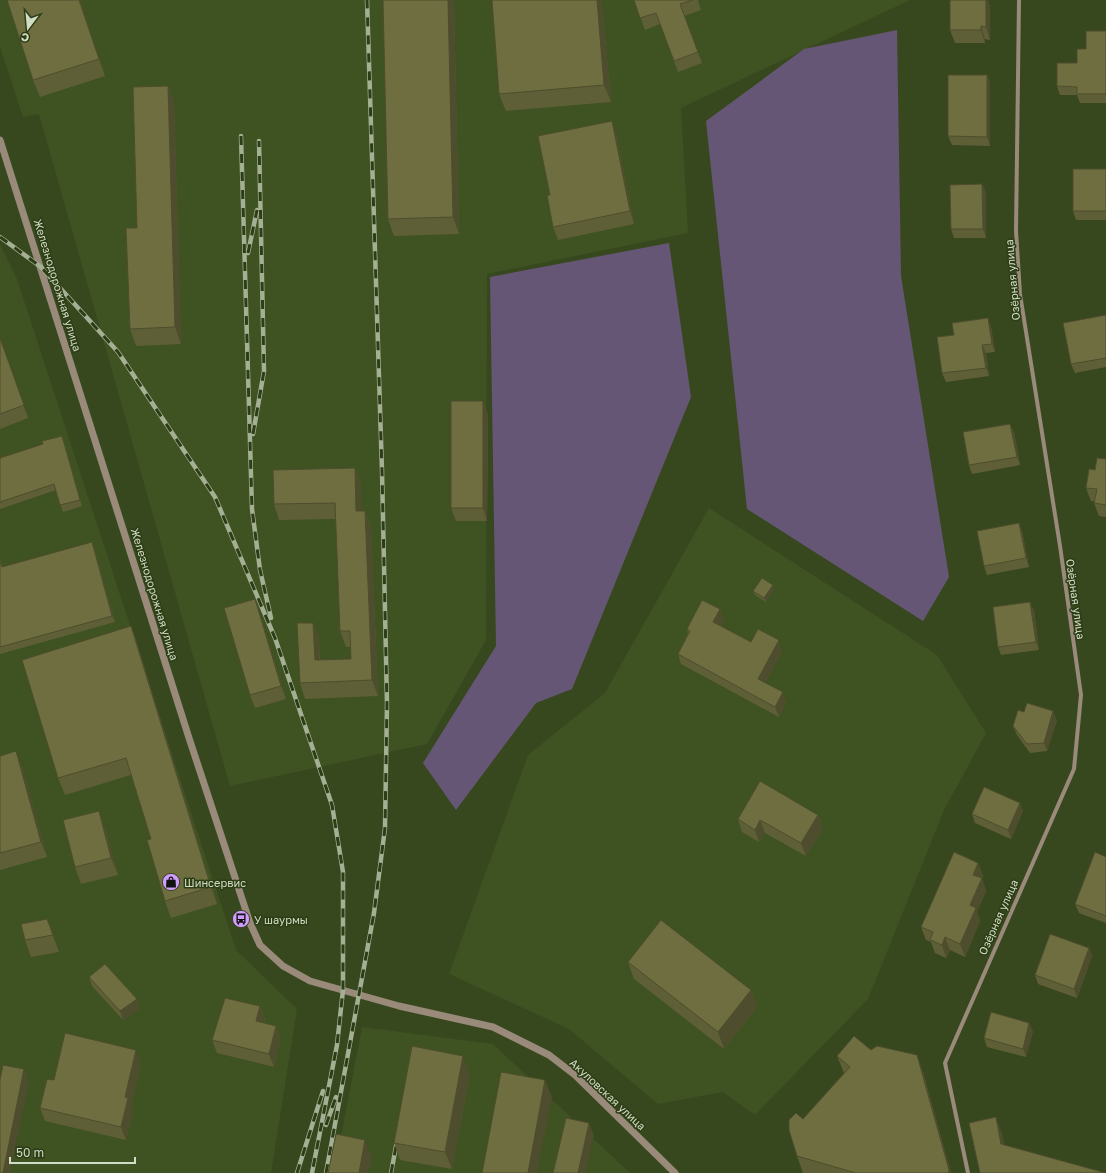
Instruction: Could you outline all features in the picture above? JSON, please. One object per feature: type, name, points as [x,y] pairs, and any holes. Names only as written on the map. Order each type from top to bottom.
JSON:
[{"type":"street","name":"Озёрная улица","points":[[968,1173],[945,1063],[1074,769],[1081,695],[1060,546],[1020,294],[1016,231],[1019,0]]},
{"type":"street","name":"Железнодорожная улица","points":[[0,140],[187,731],[250,923],[260,945],[284,966],[310,981],[359,995]]},
{"type":"street","name":"Акуловская улица","points":[[359,995],[493,1028],[549,1055],[575,1075],[675,1173]]},
{"type":"shaded area","points":[[0,0],[910,0],[681,108],[688,233],[487,274],[486,640],[427,744],[230,786],[39,114],[23,117],[0,47]]},
{"type":"shaded area","points":[[897,30],[901,276],[949,577],[923,621],[747,509],[706,121],[804,49]]},
{"type":"shaded area","points":[[669,243],[691,397],[572,689],[536,703],[456,810],[423,763],[496,646],[490,277]]},
{"type":"shaded area","points":[[0,244],[17,279],[236,950],[297,1009],[271,1173],[0,1173]]},
{"type":"shaded area","points":[[709,508],[937,655],[986,733],[944,810],[868,999],[755,1115],[723,1092],[658,1104],[569,1029],[449,974],[528,755],[605,693]]},
{"type":"shaded area","points":[[362,1027],[493,1044],[630,1173],[334,1173]]},
{"type":"building","points":[[7,0],[79,0],[99,59],[33,80]]},
{"type":"building","points":[[383,0],[448,0],[453,217],[388,219]]},
{"type":"building","points":[[492,0],[597,0],[604,85],[499,94]]},
{"type":"building","points":[[634,0],[693,0],[680,4],[698,52],[674,61],[656,13],[640,18]]},
{"type":"building","points":[[950,0],[986,0],[986,27],[981,26],[981,30],[950,30]]},
{"type":"building","points":[[1086,31],[1106,31],[1106,94],[1077,94],[1077,87],[1057,86],[1057,63],[1077,63],[1077,49],[1086,49]]},
{"type":"building","points":[[948,75],[987,75],[987,137],[948,136]]},
{"type":"building","points":[[168,86],[175,327],[130,329],[126,228],[137,228],[133,87]]},
{"type":"building","points":[[612,121],[630,211],[553,227],[547,195],[550,195],[538,136]]},
{"type":"building","points":[[1073,169],[1106,169],[1106,211],[1073,211]]},
{"type":"building","points":[[982,184],[983,229],[951,229],[950,185]]},
{"type":"building","points":[[1106,315],[1106,358],[1071,364],[1063,323]]},
{"type":"building","points":[[988,318],[992,344],[982,345],[986,368],[942,373],[937,337],[954,335],[952,323]]},
{"type":"building","points":[[0,338],[24,405],[0,414]]},
{"type":"building","points":[[451,401],[483,401],[483,508],[451,508]]},
{"type":"building","points":[[1010,424],[1017,457],[969,465],[963,432]]},
{"type":"building","points":[[62,436],[80,500],[60,505],[54,484],[0,502],[0,458],[43,444],[42,441]]},
{"type":"building","points":[[1097,458],[1106,459],[1106,505],[1094,503],[1097,489],[1086,488],[1089,469],[1095,470]]},
{"type":"building","points":[[355,468],[356,511],[365,511],[372,680],[300,683],[297,623],[313,623],[315,660],[351,659],[350,631],[340,631],[335,503],[274,504],[273,470]]},
{"type":"building","points":[[1019,523],[1026,558],[984,566],[977,531]]},
{"type":"building","points":[[92,542],[112,616],[0,647],[0,561],[2,567]]},
{"type":"building","points":[[762,578],[773,585],[764,598],[753,591]]},
{"type":"building","points":[[255,599],[281,686],[250,695],[224,608]]},
{"type":"building","points":[[702,600],[720,609],[713,622],[751,642],[758,629],[779,640],[758,679],[783,692],[775,707],[678,654],[690,631],[687,629]]},
{"type":"building","points":[[1030,602],[1036,642],[998,647],[993,607]]},
{"type":"building","points":[[131,626],[211,887],[165,901],[147,840],[151,839],[126,758],[58,778],[22,660]]},
{"type":"building","points":[[1027,703],[1053,711],[1044,743],[1027,744],[1013,726],[1018,710],[1024,712]]},
{"type":"building","points":[[16,751],[41,842],[0,853],[0,756]]},
{"type":"building","points":[[760,781],[818,815],[801,843],[760,820],[755,830],[738,819]]},
{"type":"building","points":[[984,787],[1020,803],[1008,830],[972,814]]},
{"type":"building","points":[[99,811],[111,858],[75,867],[63,820]]},
{"type":"building","points":[[954,852],[978,863],[973,875],[982,878],[970,905],[976,908],[960,944],[945,937],[942,945],[930,940],[933,932],[921,927]]},
{"type":"building","points":[[1095,852],[1106,857],[1106,916],[1075,904]]},
{"type":"building","points":[[47,919],[53,935],[25,940],[21,924]]},
{"type":"building","points":[[661,920],[751,990],[718,1032],[628,962]]},
{"type":"building","points":[[1050,934],[1089,948],[1074,989],[1035,975]]},
{"type":"building","points":[[105,964],[137,999],[120,1011],[89,977]]},
{"type":"building","points":[[225,998],[260,1006],[256,1021],[276,1026],[269,1054],[212,1040]]},
{"type":"building","points":[[991,1012],[1029,1023],[1023,1049],[984,1038]]},
{"type":"building","points":[[65,1033],[136,1050],[125,1097],[128,1098],[121,1127],[40,1108],[47,1079],[54,1080]]},
{"type":"building","points":[[854,1036],[871,1050],[877,1046],[917,1055],[949,1170],[948,1173],[856,1173],[797,1156],[789,1130],[789,1120],[796,1113],[803,1119],[850,1067],[837,1056]]},
{"type":"building","points":[[412,1046],[463,1056],[445,1152],[394,1143]]},
{"type":"building","points":[[3,1065],[24,1069],[3,1173],[0,1173],[0,1080]]},
{"type":"building","points":[[501,1072],[545,1080],[528,1173],[482,1173]]},
{"type":"building","points":[[996,1117],[1001,1144],[1106,1173],[980,1173],[969,1123]]},
{"type":"building","points":[[566,1118],[589,1123],[578,1173],[553,1173]]},
{"type":"building","points":[[336,1134],[365,1140],[359,1173],[328,1173]]},
{"type":"railway","points":[[326,1173],[374,913],[385,828],[387,704],[382,471],[367,0]]},
{"type":"railway","points":[[241,136],[252,509],[260,570],[271,618]]},
{"type":"railway","points":[[253,434],[264,371],[259,141]]},
{"type":"railway","points":[[248,253],[257,210]]},
{"type":"railway","points":[[0,237],[41,267],[118,352],[215,497],[275,638],[332,805],[343,872],[343,990],[337,1045],[312,1173]]},
{"type":"railway","points":[[297,1173],[323,1091]]},
{"type":"railway","points":[[326,1125],[336,1097]]},
{"type":"railway","points":[[391,1173],[398,1136]]},
{"type":"place","name":"Шинсервис","points":[[171,882]]},
{"type":"place","name":"У шаурмы","points":[[241,919]]}]
